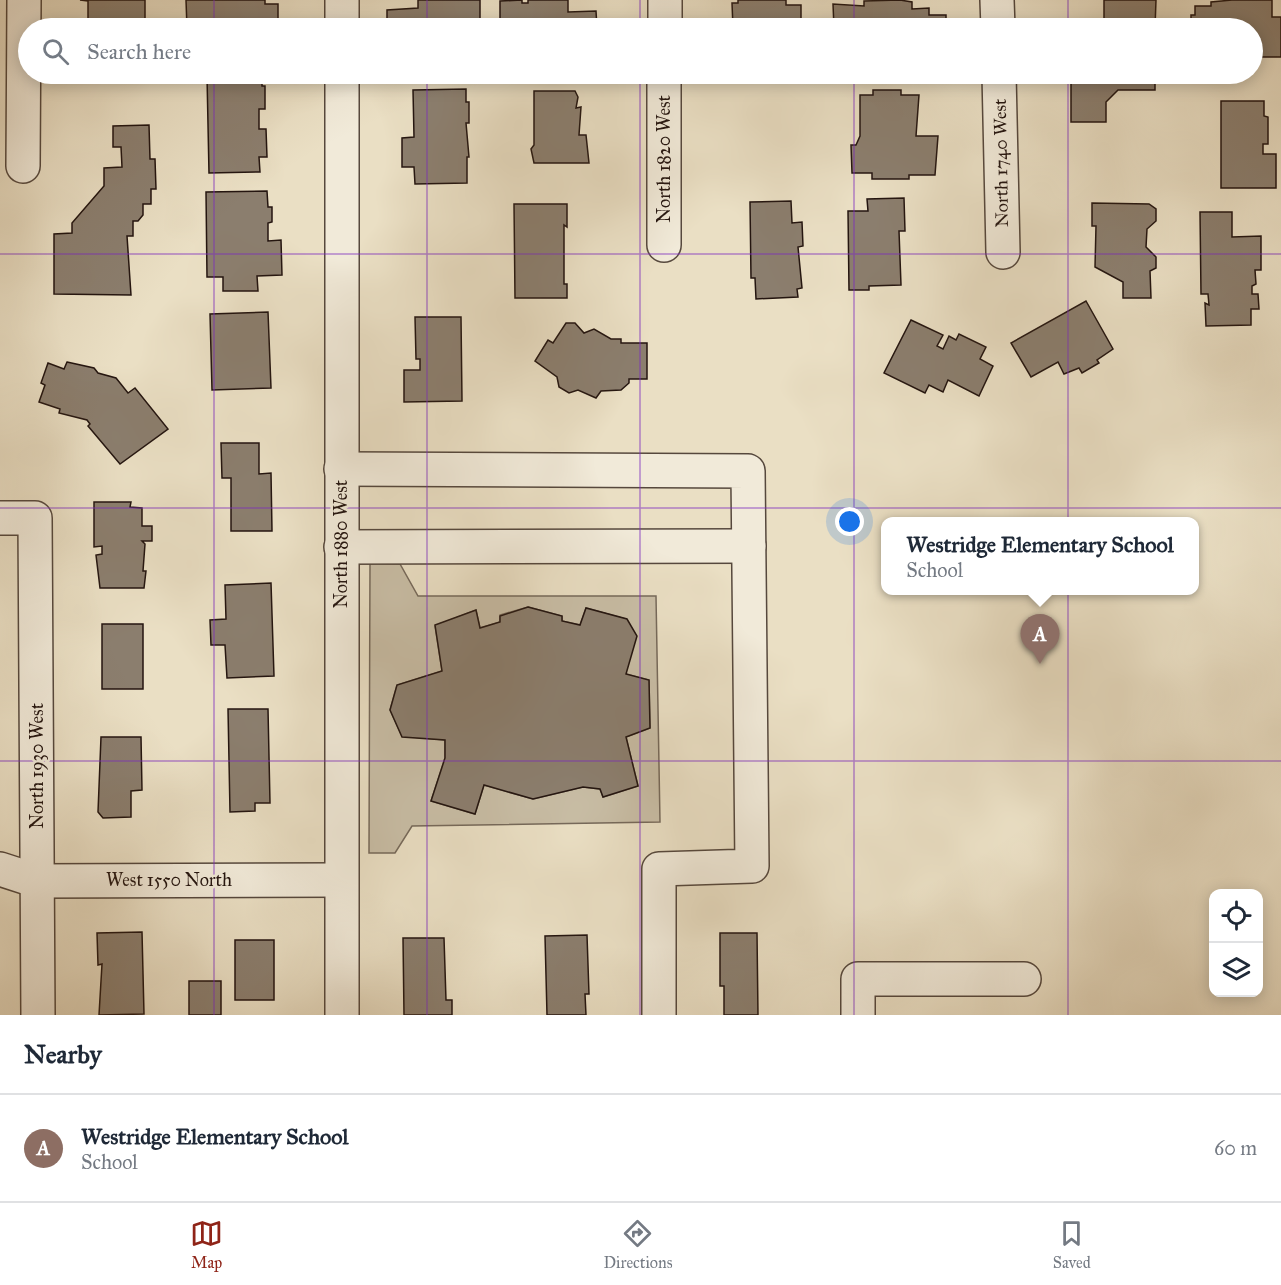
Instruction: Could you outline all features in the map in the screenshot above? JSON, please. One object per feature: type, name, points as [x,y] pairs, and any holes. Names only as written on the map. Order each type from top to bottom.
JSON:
[{"type":"street","points":[[24,0],[24,18]]},
{"type":"street","points":[[342,0],[342,18]]},
{"type":"street","points":[[665,0],[665,18]]},
{"type":"street","points":[[997,0],[998,18]]},
{"type":"street","points":[[23,84],[23,166]]},
{"type":"street","name":"North 1880 West","points":[[342,84],[340,880],[342,1015]]},
{"type":"street","name":"North 1820 West","points":[[664,84],[664,245]]},
{"type":"street","name":"North 1740 West","points":[[999,84],[1003,252]]},
{"type":"street","points":[[341,469],[748,471],[752,866],[658,869],[659,1015]]},
{"type":"street","name":"North 1930 West","points":[[0,518],[35,518],[38,1015]]},
{"type":"street","points":[[341,547],[749,546]]},
{"type":"street","name":"West 1550 North","points":[[0,869],[37,881],[340,880]]},
{"type":"street","points":[[858,1015],[858,979],[1024,979]]},
{"type":"shaded area","points":[[370,563],[400,564],[418,596],[656,596],[660,822],[412,826],[395,853],[369,853]],"holes":[[[528,607],[562,616],[562,621],[580,625],[586,608],[626,619],[626,674],[649,680],[650,728],[626,737],[638,786],[603,797],[600,789],[583,787],[533,799],[484,785],[475,814],[431,801],[445,758],[445,740],[402,736],[390,710],[397,685],[442,671],[435,626],[476,610],[480,628],[500,622],[500,615]]]},
{"type":"building","points":[[80,0],[145,0],[145,18],[88,18],[88,1]]},
{"type":"building","points":[[186,0],[265,0],[265,4],[278,4],[278,18],[187,18]]},
{"type":"building","points":[[418,0],[480,0],[480,18],[387,18],[387,10],[418,8]]},
{"type":"building","points":[[522,0],[522,3],[528,3],[528,0],[568,0],[568,12],[596,11],[596,18],[500,18],[500,1]]},
{"type":"building","points":[[738,0],[786,0],[786,5],[801,5],[801,18],[733,18],[732,3],[738,3]]},
{"type":"building","points":[[1104,0],[1156,0],[1155,18],[1104,18]]},
{"type":"building","points":[[1272,0],[1272,17],[1281,17],[1281,57],[1263,57],[1263,18],[1191,18],[1191,15],[1195,15],[1195,6],[1211,6],[1211,2]]},
{"type":"building","points":[[864,1],[912,2],[912,9],[929,8],[929,15],[946,15],[946,18],[834,18],[833,4],[864,6]]},
{"type":"building","points":[[207,84],[262,84],[265,86],[265,109],[259,109],[259,129],[266,129],[267,157],[259,157],[260,172],[209,173]]},
{"type":"building","points":[[1071,84],[1155,84],[1155,90],[1118,90],[1106,102],[1106,122],[1071,122]]},
{"type":"building","points":[[466,89],[466,102],[469,102],[469,123],[466,123],[469,157],[467,157],[467,183],[415,184],[414,167],[402,167],[402,138],[414,137],[413,90]]},
{"type":"building","points":[[873,90],[901,90],[901,95],[919,95],[916,136],[938,136],[935,175],[909,175],[909,179],[872,179],[872,173],[852,173],[851,145],[856,145],[860,136],[860,95],[873,95]]},
{"type":"building","points":[[534,91],[575,91],[578,97],[576,108],[581,107],[579,135],[586,135],[589,163],[534,163],[531,149],[534,145]]},
{"type":"building","points":[[1221,101],[1264,101],[1264,116],[1268,117],[1268,144],[1263,144],[1263,154],[1276,154],[1276,188],[1221,188]]},
{"type":"building","points":[[149,125],[150,159],[155,159],[156,189],[151,189],[151,204],[143,204],[143,215],[138,221],[133,221],[133,236],[127,236],[131,295],[54,294],[54,234],[72,233],[72,223],[104,186],[104,168],[122,167],[121,147],[113,147],[113,126]]},
{"type":"building","points":[[267,191],[268,207],[272,207],[272,222],[268,223],[268,241],[281,240],[282,275],[257,276],[258,291],[223,291],[223,277],[207,277],[206,192]]},
{"type":"building","points":[[904,198],[905,231],[899,231],[901,285],[869,286],[869,290],[849,290],[848,211],[868,211],[867,199]]},
{"type":"building","points":[[791,201],[792,223],[802,222],[803,246],[798,247],[802,288],[797,289],[798,297],[756,299],[755,278],[751,278],[750,202]]},
{"type":"building","points":[[1092,203],[1149,204],[1156,209],[1156,221],[1147,229],[1146,247],[1156,257],[1156,268],[1150,271],[1151,298],[1123,298],[1123,282],[1095,267],[1096,226],[1092,226]]},
{"type":"building","points":[[514,204],[567,204],[567,227],[564,225],[564,284],[567,284],[567,298],[515,298]]},
{"type":"building","points":[[1200,212],[1232,212],[1232,237],[1261,236],[1261,270],[1255,270],[1256,284],[1252,286],[1252,294],[1258,294],[1259,309],[1251,309],[1251,325],[1206,326],[1205,303],[1209,305],[1208,294],[1201,294]]},
{"type":"building","points":[[1086,301],[1113,349],[1097,360],[1099,363],[1082,373],[1079,368],[1064,374],[1058,362],[1031,377],[1011,343]]},
{"type":"building","points":[[268,312],[271,388],[212,390],[210,314]]},
{"type":"building","points":[[415,317],[461,317],[462,401],[404,402],[404,370],[420,370],[420,359],[416,359]]},
{"type":"building","points":[[911,320],[943,335],[937,346],[943,349],[949,336],[956,340],[959,334],[986,347],[980,359],[993,366],[979,396],[948,380],[943,392],[929,385],[925,393],[884,373]]},
{"type":"building","points":[[566,323],[575,323],[584,333],[594,329],[611,339],[621,339],[621,343],[647,343],[647,379],[629,379],[629,383],[621,390],[601,391],[596,398],[578,390],[569,393],[559,387],[557,377],[535,361],[548,340],[553,343]]},
{"type":"building","points":[[67,362],[94,368],[98,373],[116,378],[128,393],[135,388],[168,429],[120,464],[88,426],[90,424],[87,420],[59,413],[60,409],[39,402],[45,385],[41,383],[48,363],[64,369]]},
{"type":"building","points":[[221,443],[259,443],[259,474],[271,473],[272,531],[231,531],[231,478],[222,478]]},
{"type":"building","points":[[94,502],[131,502],[130,507],[142,508],[142,526],[152,526],[152,541],[142,541],[145,544],[144,588],[100,588],[96,555],[102,554],[102,546],[94,547]]},
{"type":"building","points":[[271,583],[274,676],[227,678],[225,645],[211,645],[210,620],[226,619],[225,585]]},
{"type":"building","points":[[528,607],[562,616],[562,621],[580,625],[586,608],[627,619],[637,636],[626,674],[649,680],[650,728],[626,737],[638,786],[603,797],[600,789],[583,787],[533,799],[484,785],[475,814],[431,801],[445,758],[445,740],[402,737],[390,710],[397,685],[442,671],[435,625],[476,610],[480,628],[500,622],[500,616]]},
{"type":"building","points":[[102,624],[143,624],[143,689],[102,689]]},
{"type":"building","points":[[228,709],[268,709],[270,803],[255,803],[255,811],[230,812]]},
{"type":"building","points":[[101,737],[141,737],[142,790],[131,791],[131,817],[103,818],[98,812]]},
{"type":"building","points":[[142,932],[144,1014],[99,1015],[102,964],[98,965],[97,933]]},
{"type":"building","points":[[720,933],[757,933],[758,1015],[724,1015],[724,986],[720,986]]},
{"type":"building","points":[[587,935],[589,994],[585,994],[586,1015],[547,1015],[545,936]]},
{"type":"building","points":[[403,938],[444,938],[446,1000],[452,1000],[452,1015],[404,1015]]},
{"type":"building","points":[[235,940],[274,940],[274,1000],[235,1000]]},
{"type":"building","points":[[189,981],[221,981],[221,1015],[189,1015]]},
{"type":"place","name":"Westridge Elementary School","points":[[1040,664]]}]
